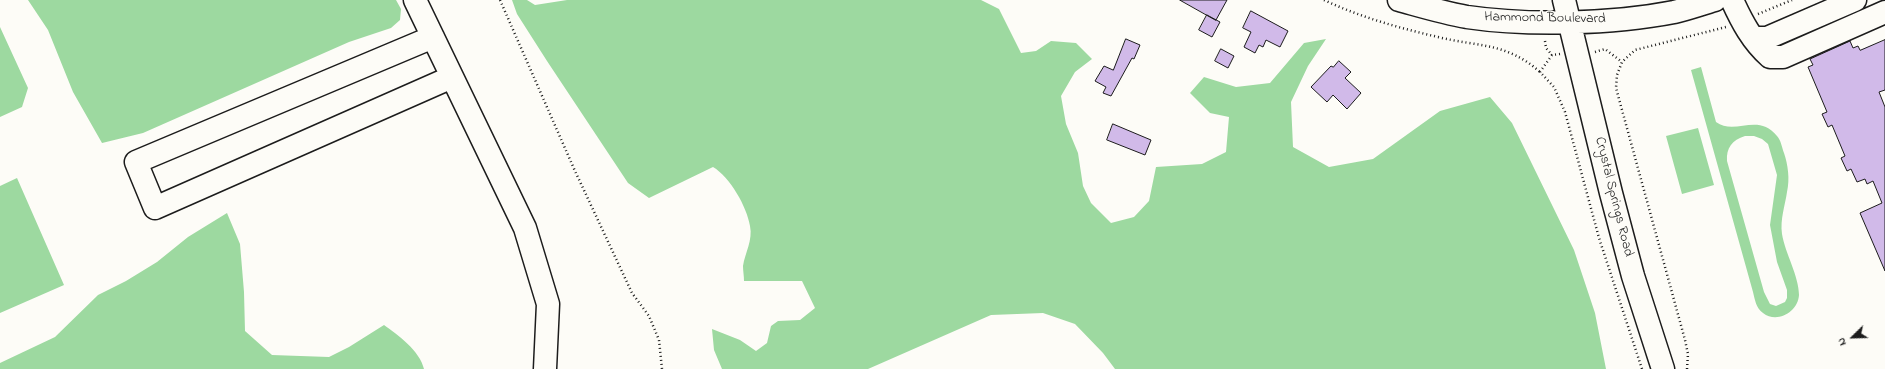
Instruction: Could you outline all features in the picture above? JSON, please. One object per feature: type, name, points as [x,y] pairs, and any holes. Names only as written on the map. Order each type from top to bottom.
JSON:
[{"type":"street","points":[[415,0],[524,228],[548,304],[545,369]]},
{"type":"street","name":"Hammond Boulevard","points":[[1399,0],[1466,17],[1499,21],[1571,22],[1621,19],[1674,12],[1715,0]]},
{"type":"street","name":"Crystal Springs Road","points":[[1564,0],[1571,22],[1611,193],[1633,276],[1663,369]]},
{"type":"street","points":[[1732,0],[1747,29],[1760,48],[1770,57],[1783,57],[1885,12]]},
{"type":"street","points":[[1747,29],[1767,38],[1855,0]]},
{"type":"street","points":[[433,37],[136,162],[155,208],[452,77]]},
{"type":"path","points":[[500,0],[575,171],[632,293],[648,316],[654,328],[659,340],[662,369]]},
{"type":"path","points":[[1324,0],[1396,27],[1440,38],[1499,48],[1515,54],[1540,72]]},
{"type":"path","points":[[1687,369],[1688,354],[1685,340],[1616,88],[1616,75],[1622,62],[1635,50],[1727,27],[1747,29],[1792,0]]},
{"type":"green space","points":[[28,0],[396,0],[401,9],[400,20],[391,28],[349,42],[143,133],[102,143],[73,92],[48,30]]},
{"type":"green space","points":[[512,0],[527,0],[535,5],[567,0],[981,0],[999,9],[1021,53],[1036,51],[1051,41],[1076,43],[1092,59],[1075,72],[1061,96],[1066,124],[1078,153],[1083,186],[1091,203],[1111,223],[1134,217],[1149,201],[1156,167],[1202,164],[1226,152],[1229,117],[1210,113],[1190,93],[1204,77],[1236,87],[1270,83],[1304,43],[1326,39],[1308,66],[1291,102],[1293,147],[1329,167],[1373,159],[1440,111],[1490,97],[1512,123],[1574,250],[1595,313],[1606,369],[1115,369],[1103,353],[1075,324],[1043,313],[991,315],[868,369],[722,369],[714,350],[712,329],[740,340],[756,351],[767,343],[771,326],[778,321],[800,320],[815,308],[802,281],[744,281],[743,266],[750,241],[751,231],[748,218],[737,193],[726,178],[713,167],[649,198],[628,183],[517,14]]},
{"type":"green space","points":[[0,27],[28,88],[22,107],[0,117]]},
{"type":"green space","points":[[1701,67],[1716,122],[1723,126],[1731,127],[1754,125],[1762,126],[1770,129],[1777,136],[1780,142],[1787,162],[1788,172],[1788,187],[1782,218],[1782,234],[1797,280],[1799,295],[1795,307],[1780,317],[1769,316],[1763,313],[1756,304],[1691,70]],"holes":[[[1745,136],[1754,136],[1762,139],[1768,144],[1777,175],[1770,225],[1777,262],[1787,290],[1787,298],[1785,302],[1776,306],[1770,304],[1764,292],[1727,161],[1729,148],[1733,142]]]},
{"type":"green space","points":[[1698,128],[1714,185],[1682,194],[1666,136]]},
{"type":"green space","points":[[17,178],[64,285],[0,313],[0,186]]},
{"type":"green space","points":[[227,213],[240,244],[244,292],[245,331],[272,355],[329,357],[349,347],[384,325],[413,350],[422,362],[424,369],[0,369],[0,363],[55,337],[98,295],[126,281],[157,262],[188,237]]},
{"type":"building","points":[[1180,0],[1227,0],[1216,20]]},
{"type":"building","points":[[1251,11],[1288,31],[1280,47],[1266,40],[1263,47],[1259,45],[1255,53],[1244,47],[1251,32],[1243,28]]},
{"type":"building","points":[[1207,15],[1220,22],[1212,37],[1199,30]]},
{"type":"building","points":[[1126,39],[1140,45],[1134,59],[1132,58],[1111,96],[1103,93],[1106,87],[1095,81],[1104,66],[1113,70]]},
{"type":"building","points":[[1885,40],[1885,90],[1879,92],[1885,107],[1885,271],[1860,213],[1882,203],[1873,181],[1867,184],[1865,179],[1857,182],[1851,169],[1847,171],[1841,158],[1845,156],[1832,125],[1828,127],[1822,114],[1827,112],[1808,67],[1813,65],[1810,59],[1850,41],[1853,48],[1858,46],[1860,50]]},
{"type":"building","points":[[1221,49],[1234,56],[1228,68],[1215,61]]},
{"type":"building","points":[[1339,61],[1351,72],[1345,78],[1361,93],[1347,109],[1333,95],[1327,102],[1311,87],[1331,66],[1333,67]]},
{"type":"building","points":[[1113,124],[1151,140],[1145,155],[1107,140]]}]
